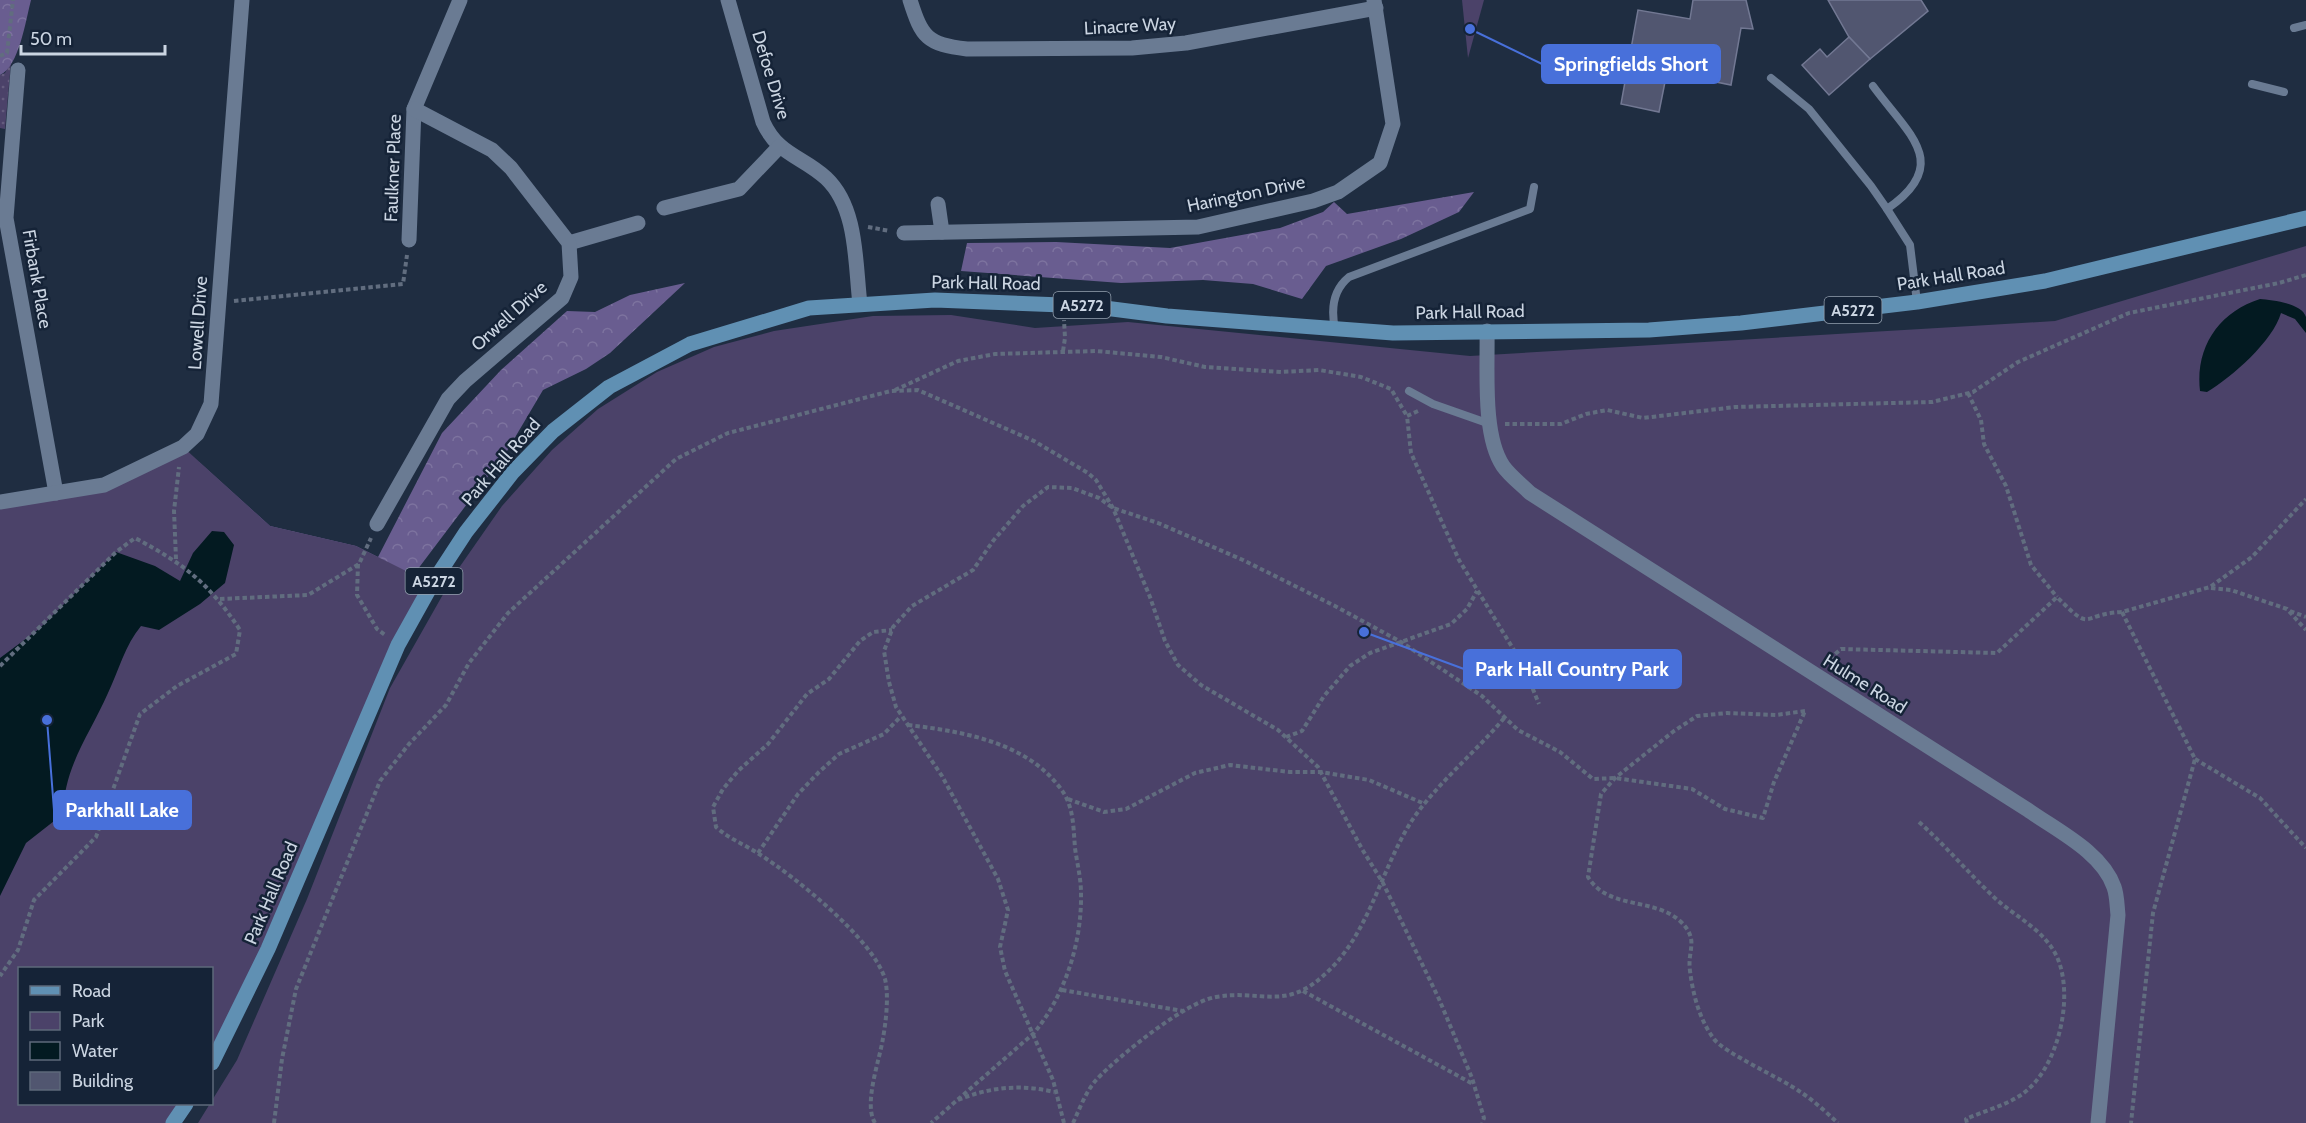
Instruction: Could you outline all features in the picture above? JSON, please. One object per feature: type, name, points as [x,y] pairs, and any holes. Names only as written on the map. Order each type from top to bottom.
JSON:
[{"type":"main road","name":"Park Hall Road","points":[[213,1061],[268,949],[398,645],[432,584],[466,532],[513,472],[553,431],[609,387],[699,340],[809,308],[935,300],[1062,304],[1167,316],[1394,333],[1649,330],[1741,323],[1917,302],[2045,281],[2306,218]]},
{"type":"main road","points":[[174,1123],[185,1105]]},
{"type":"street","name":"Lowell Drive","points":[[0,502],[104,485],[183,447],[197,434],[211,404],[242,0]]},
{"type":"street","name":"Faulkner Place","points":[[409,240],[414,109],[460,0]]},
{"type":"street","name":"Defoe Drive","points":[[728,0],[763,122],[770,137],[779,147],[825,177],[836,188],[845,203],[860,304]]},
{"type":"street","name":"Linacre Way","points":[[910,0],[923,34],[942,46],[967,49],[1132,48],[1186,43],[1375,4]]},
{"type":"street","name":"Harington Drive","points":[[904,233],[1198,227],[1313,201],[1338,192],[1380,163],[1393,124],[1375,4]]},
{"type":"street","name":"Firbank Place","points":[[18,70],[6,218],[56,493]]},
{"type":"street","points":[[414,109],[492,150],[511,168],[569,243],[638,223]]},
{"type":"street","points":[[664,208],[739,189],[779,147]]},
{"type":"street","points":[[938,204],[942,232]]},
{"type":"street","name":"Orwell Drive","points":[[377,524],[448,399],[465,381],[562,298],[571,277],[569,243]]},
{"type":"street","name":"Hulme Road","points":[[1487,331],[1490,424],[1502,465],[1530,493],[2028,810],[2087,852],[2104,869],[2114,887],[2118,915],[2098,1123]]},
{"type":"lane","points":[[2294,28],[2306,25]]},
{"type":"lane","points":[[1771,78],[1809,109],[1887,209],[1910,245],[1917,302]]},
{"type":"lane","points":[[2252,84],[2284,92]]},
{"type":"lane","points":[[1873,86],[1918,148],[1922,165],[1918,181],[1909,192],[1887,209]]},
{"type":"lane","points":[[1335,330],[1334,305],[1342,283],[1349,277],[1530,210],[1534,187]]},
{"type":"lane","points":[[1409,391],[1433,404],[1490,424]]},
{"type":"path","points":[[0,56],[7,53],[13,0]]},
{"type":"path","points":[[849,223],[904,233]]},
{"type":"path","points":[[219,303],[403,284],[409,240]]},
{"type":"path","points":[[1490,424],[1561,424],[1586,414],[1607,410],[1643,418],[1735,407],[1932,402],[1968,393],[2018,362],[2129,313],[2279,283],[2306,274]]},
{"type":"path","points":[[1062,304],[1065,338],[1063,351]]},
{"type":"path","points":[[274,1123],[282,1059],[296,989],[380,781],[409,744],[446,705],[470,663],[508,613],[676,459],[728,433],[891,391],[958,361],[995,354],[1096,351],[1161,357],[1205,368],[1281,372],[1320,370],[1361,377],[1391,389],[1407,416],[1412,453],[1459,560],[1522,665],[1539,704]]},
{"type":"path","points":[[891,391],[918,390],[1034,441],[1096,480],[1113,508],[1150,597],[1165,641],[1178,665],[1201,685],[1234,703],[1286,737],[1321,772],[1383,884],[1439,999],[1473,1084],[1484,1118],[1482,1123]]},
{"type":"path","points":[[1968,393],[1981,420],[1984,444],[2007,486],[2031,565],[2057,597],[2079,619],[2087,621],[2108,613],[2122,612],[2210,588],[2231,590],[2306,617]]},
{"type":"path","points":[[1407,416],[1433,404]]},
{"type":"path","points":[[176,559],[174,512],[180,456]]},
{"type":"path","points":[[1064,1123],[1054,1092],[1053,1080],[1005,971],[1000,947],[1008,910],[998,879],[942,776],[901,716],[889,682],[884,651],[892,630],[912,606],[973,570],[993,540],[1023,506],[1048,487],[1072,488],[1099,498],[1113,508],[1158,523],[1243,560],[1401,642],[1482,696],[1518,730],[1560,752],[1593,779],[1615,778],[1692,789],[1725,809],[1763,818],[1774,782],[1805,711],[1776,715],[1727,713],[1697,716],[1674,731],[1615,778],[1601,794],[1595,820],[1588,877],[1595,888],[1619,900],[1655,908],[1677,919],[1688,929],[1694,946],[1690,968],[1697,1007],[1714,1041],[1799,1091],[1838,1123]]},
{"type":"path","points":[[2210,588],[2252,556],[2306,499]]},
{"type":"path","points":[[377,524],[358,564],[357,595],[377,629],[398,645]]},
{"type":"path","points":[[0,666],[116,552],[135,537],[176,559],[219,599],[240,630],[236,654],[177,686],[140,714],[96,837],[34,900],[18,950],[0,975]]},
{"type":"path","points":[[219,599],[308,595],[358,564]]},
{"type":"path","points":[[1286,737],[1302,731],[1324,696],[1350,666],[1370,653],[1451,624],[1467,609],[1478,590]]},
{"type":"path","points":[[1812,674],[1841,649],[1997,653],[2057,597]]},
{"type":"path","points":[[2287,609],[2306,630]]},
{"type":"path","points":[[2122,612],[2195,759],[2260,798],[2306,848]]},
{"type":"path","points":[[875,1123],[871,1117],[872,1077],[883,1039],[885,980],[876,961],[851,929],[758,853],[732,841],[716,827],[713,807],[723,789],[768,744],[807,694],[829,679],[860,641],[873,632],[892,630]]},
{"type":"path","points":[[758,853],[798,794],[819,772],[839,754],[884,734],[901,716]]},
{"type":"path","points":[[1073,1123],[1088,1090],[1098,1078],[1153,1032],[1198,1002],[1216,997],[1243,995],[1276,999],[1302,991],[1324,975],[1342,954],[1383,884],[1410,824],[1425,804],[1505,717]]},
{"type":"path","points":[[906,724],[954,730],[999,745],[1035,763],[1057,783],[1068,799],[1073,816],[1081,893],[1078,937],[1062,990],[1034,1033],[931,1123]]},
{"type":"path","points":[[2130,1123],[2153,913],[2195,759]]},
{"type":"path","points":[[1068,799],[1104,812],[1126,809],[1195,773],[1230,765],[1290,772],[1321,772],[1384,784],[1425,804]]},
{"type":"path","points":[[1919,822],[1997,900],[2045,939],[2056,956],[2061,971],[2062,1018],[2049,1063],[2037,1081],[2022,1094],[1966,1119],[1967,1123]]},
{"type":"path","points":[[1062,990],[1184,1011]]},
{"type":"path","points":[[1302,991],[1473,1084]]},
{"type":"path","points":[[955,1101],[1001,1088],[1036,1087],[1054,1092]]},
{"type":"green space","points":[[0,0],[31,0],[17,53],[7,70],[0,75]]},
{"type":"green space","points":[[1462,0],[1484,0],[1468,58]]},
{"type":"green space","points":[[11,62],[5,129],[0,128],[0,75],[5,73]]},
{"type":"green space","points":[[1474,192],[1459,212],[1401,239],[1326,266],[1302,299],[1253,284],[1203,280],[1121,283],[961,271],[967,243],[1056,242],[1170,248],[1280,228],[1323,212],[1334,202],[1347,214]]},
{"type":"green space","points":[[2306,246],[2306,1123],[198,1123],[209,1105],[213,1105],[213,1099],[237,1060],[307,899],[390,688],[454,575],[502,506],[552,450],[598,409],[657,372],[714,347],[774,331],[873,316],[951,315],[1035,328],[1128,322],[1470,356],[2055,321]]},
{"type":"green space","points":[[685,283],[610,353],[586,369],[543,390],[507,451],[396,598],[212,967],[20,967],[0,896],[199,462],[270,526],[356,546],[378,557],[442,433],[501,370],[567,311],[595,312],[630,295]]},
{"type":"green space","points":[[183,447],[270,526],[356,546],[432,584],[213,1061],[213,967],[18,967],[18,1105],[185,1105],[173,1123],[0,1123],[0,502],[104,485]]},
{"type":"water","points":[[2260,299],[2286,303],[2299,308],[2306,317],[2306,333],[2295,319],[2281,313],[2270,335],[2239,368],[2207,392],[2200,391],[2199,375],[2202,360],[2213,333],[2233,313]]},
{"type":"water","points":[[212,531],[224,532],[234,545],[225,583],[200,604],[159,630],[141,626],[135,633],[73,765],[64,797],[63,814],[26,843],[0,896],[0,658],[39,629],[116,552],[155,566],[180,581],[193,553]]},
{"type":"building","points":[[1693,0],[1746,0],[1753,29],[1741,28],[1731,85],[1667,72],[1659,112],[1621,104],[1638,10],[1690,19]]},
{"type":"building","points":[[1828,0],[1921,0],[1928,11],[1870,59],[1849,37]]},
{"type":"building","points":[[1849,37],[1870,59],[1829,95],[1802,65],[1820,49],[1827,57]]},
{"type":"place","name":"Springfields Short","points":[[1470,29]]},
{"type":"place","name":"Park Hall Country Park","points":[[1364,632]]},
{"type":"place","name":"Parkhall Lake","points":[[47,720]]}]
